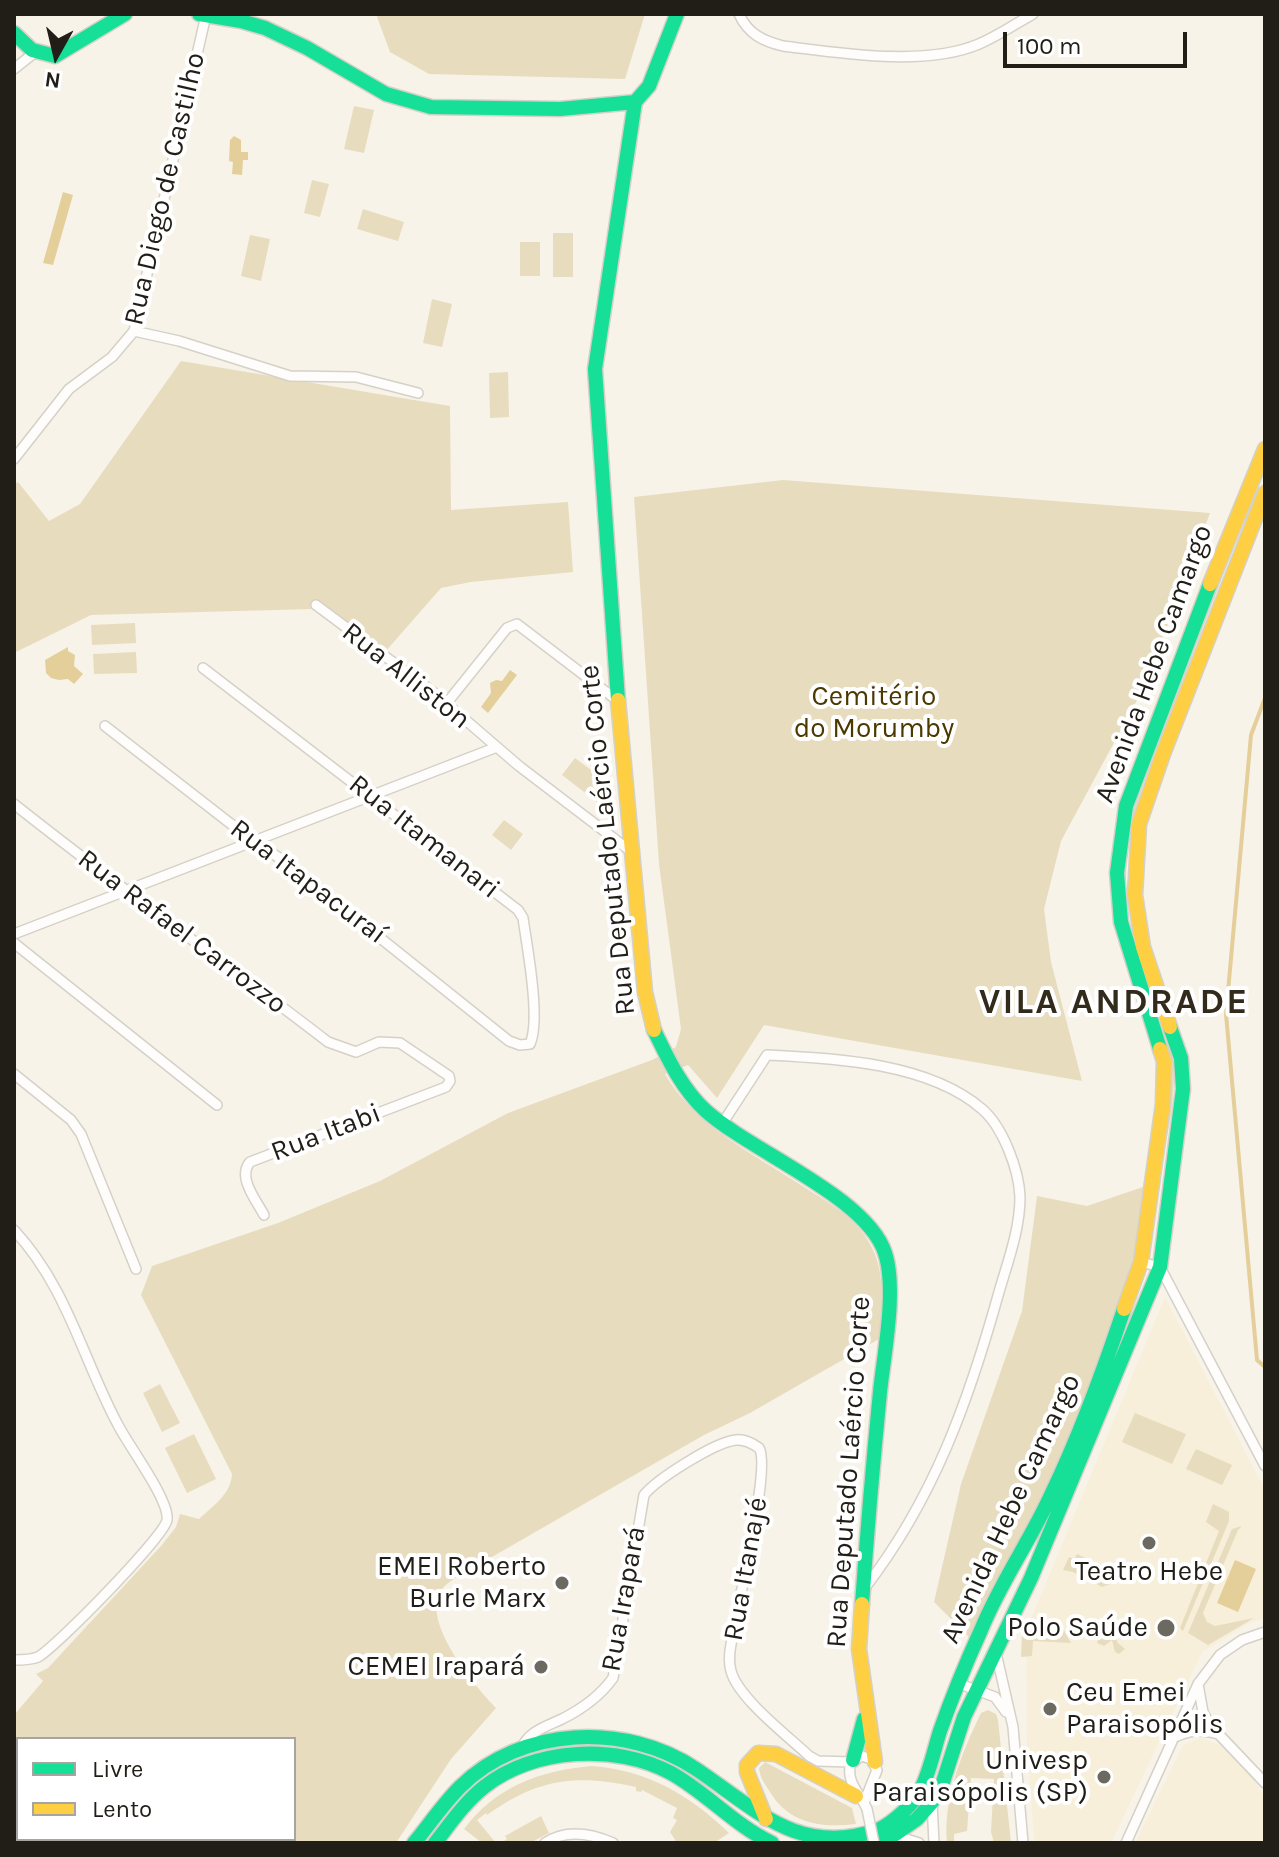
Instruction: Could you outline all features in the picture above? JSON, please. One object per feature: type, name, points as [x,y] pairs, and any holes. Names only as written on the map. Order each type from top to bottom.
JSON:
[{"type":"main road","points":[[14,33],[34,53],[43,57],[55,56],[68,51],[125,14]]},
{"type":"main road","points":[[199,14],[264,28],[385,95],[409,104],[431,107],[574,108],[613,107],[635,102]]},
{"type":"main road","name":"Rua Deputado Laércio Corte","points":[[677,14],[649,86],[635,102],[595,369],[618,701],[645,992],[653,1028],[660,1043],[677,1076],[704,1109],[722,1124],[854,1209],[874,1233],[885,1253],[890,1296],[868,1512],[859,1649],[875,1762]]},
{"type":"main road","name":"Avenida Hebe Camargo","points":[[414,1843],[461,1786],[488,1766],[521,1749],[571,1737],[616,1737],[677,1757],[753,1813],[785,1833],[807,1840],[844,1841],[880,1829],[897,1818],[921,1790],[941,1728],[982,1626],[1018,1562],[1095,1394],[1141,1262],[1163,1104],[1164,1061],[1121,922],[1117,873],[1126,806],[1234,521],[1265,449]]},
{"type":"main road","name":"Avenida Hebe Camargo","points":[[874,1843],[894,1835],[917,1819],[932,1802],[943,1782],[964,1717],[1031,1578],[1160,1267],[1183,1089],[1181,1058],[1143,947],[1135,895],[1139,824],[1163,754],[1265,493]]},
{"type":"main road","name":"Rua Deputado Laércio Corte","points":[[852,1761],[866,1711]]},
{"type":"main road","points":[[435,1843],[467,1803],[494,1780],[536,1761],[586,1752],[636,1759],[670,1772],[755,1838],[772,1843]]},
{"type":"main road","points":[[766,1819],[762,1804],[747,1777],[747,1765],[758,1753],[776,1754],[862,1803]]},
{"type":"street","points":[[739,14],[753,34],[764,41],[783,46],[907,57],[946,53],[978,44],[1033,14]]},
{"type":"street","name":"Rua Diego de Castilho","points":[[14,459],[69,389],[112,357],[134,331],[206,15]]},
{"type":"street","points":[[14,69],[34,53]]},
{"type":"street","points":[[134,331],[179,341],[290,376],[356,377],[418,393]]},
{"type":"street","name":"Rua Alliston","points":[[316,605],[633,853]]},
{"type":"street","points":[[446,704],[507,628],[517,624],[618,701]]},
{"type":"street","name":"Rua Itamanari","points":[[203,668],[518,910],[523,918],[535,1029],[530,1044],[520,1045],[509,1040]]},
{"type":"street","name":"Rua Itapacuraí","points":[[105,726],[509,1040]]},
{"type":"street","points":[[14,934],[497,747]]},
{"type":"street","name":"Rua Rafael Carrozzo","points":[[14,804],[123,890],[157,911],[328,1042],[356,1052],[379,1042],[393,1041],[410,1048],[449,1076]]},
{"type":"street","points":[[14,943],[217,1105]]},
{"type":"street","points":[[722,1124],[767,1055],[832,1058],[894,1068],[940,1084],[984,1110],[1007,1146],[1018,1182],[1019,1209],[1015,1237],[959,1421],[925,1498],[894,1551],[864,1589]]},
{"type":"street","points":[[14,1074],[71,1120],[81,1134],[136,1269]]},
{"type":"street","name":"Rua Itabi","points":[[264,1215],[244,1175],[250,1162],[446,1087],[449,1076]]},
{"type":"street","points":[[14,1230],[30,1247],[61,1295],[117,1423],[164,1502],[167,1519],[160,1535],[58,1641],[36,1658],[14,1660]]},
{"type":"street","points":[[1141,1262],[1160,1267],[1265,1466]]},
{"type":"street","name":"Rua Itanajé","points":[[719,1445],[743,1440],[759,1448],[763,1460],[755,1525],[743,1571],[731,1648],[731,1672],[740,1688],[763,1714],[809,1756],[818,1761],[852,1761]]},
{"type":"street","name":"Rua Irapará","points":[[521,1749],[526,1738],[587,1704],[603,1692],[613,1678],[644,1495],[654,1484],[719,1445]]},
{"type":"street","points":[[1126,1843],[1198,1684],[1220,1655],[1242,1640],[1265,1632]]},
{"type":"street","points":[[995,1650],[1013,1727],[1023,1843]]},
{"type":"street","points":[[960,1684],[995,1697],[1013,1727]]},
{"type":"street","points":[[1198,1684],[1203,1712],[1209,1724],[1265,1783]]},
{"type":"street","points":[[1173,1738],[1202,1729],[1221,1735]]},
{"type":"street","points":[[862,1803],[877,1770],[875,1762],[862,1756],[852,1761],[849,1768],[874,1843]]},
{"type":"street","points":[[851,1778],[863,1784],[873,1780]]},
{"type":"street","points":[[932,1802],[934,1843]]},
{"type":"street","points":[[546,1842],[561,1835],[577,1834],[613,1843]]},
{"type":"street","points":[[894,1835],[919,1843]]},
{"type":"shaded area","points":[[234,136],[241,140],[241,152],[248,152],[248,160],[243,160],[242,175],[232,174],[233,162],[229,161],[230,140]]},
{"type":"shaded area","points":[[63,192],[73,195],[53,265],[43,263]]},
{"type":"shaded area","points":[[68,647],[68,651],[75,655],[74,666],[83,674],[74,684],[68,679],[51,678],[46,673],[45,660]]},
{"type":"shaded area","points":[[510,670],[517,675],[488,713],[481,707],[491,693],[490,683],[502,681]]},
{"type":"shaded area","points":[[1165,1297],[1265,1490],[1265,1618],[1251,1622],[1202,1652],[1111,1843],[1037,1843],[1034,1838],[1027,1747],[1026,1631]]},
{"type":"shaded area","points":[[1235,1560],[1256,1569],[1238,1612],[1217,1603]]},
{"type":"shaded area","points":[[1201,1738],[1220,1745],[1242,1763],[1256,1782],[1265,1808],[1265,1843],[1135,1843],[1183,1745]]},
{"type":"green space","points":[[376,14],[645,14],[625,79],[429,74],[390,52]]},
{"type":"green space","points":[[354,106],[374,110],[364,153],[344,149]]},
{"type":"green space","points":[[312,180],[329,184],[320,217],[304,213]]},
{"type":"green space","points":[[363,209],[404,222],[398,241],[357,229]]},
{"type":"green space","points":[[553,233],[573,233],[573,277],[553,277]]},
{"type":"green space","points":[[250,235],[270,239],[261,281],[241,276]]},
{"type":"green space","points":[[520,242],[540,242],[540,276],[520,276]]},
{"type":"green space","points":[[432,299],[452,304],[442,347],[423,343]]},
{"type":"green space","points":[[181,361],[450,406],[451,510],[568,502],[573,572],[441,588],[378,660],[313,609],[91,615],[14,653],[14,484],[18,482],[49,521],[80,504]]},
{"type":"green space","points":[[508,372],[509,417],[490,418],[489,373]]},
{"type":"green space","points":[[1265,467],[1149,768],[1136,807],[1128,847],[1126,888],[1131,929],[1166,1024],[1173,1057],[1172,1109],[1156,1196],[1170,1055],[1134,952],[1127,921],[1124,866],[1128,830],[1136,796],[1239,525]]},
{"type":"green space","name":"Cemitério do Morumby","points":[[783,480],[1210,513],[1144,687],[1061,841],[1044,909],[1051,962],[1082,1081],[764,1025],[717,1098],[688,1065],[665,1074],[677,1092],[708,1124],[836,1208],[856,1225],[872,1247],[877,1260],[882,1300],[879,1339],[750,1413],[704,1435],[458,1576],[443,1588],[437,1601],[437,1616],[443,1633],[463,1668],[496,1708],[451,1759],[396,1843],[14,1843],[14,1715],[43,1681],[36,1674],[48,1668],[161,1546],[176,1527],[180,1514],[199,1519],[220,1499],[231,1481],[232,1474],[141,1295],[152,1266],[278,1223],[380,1181],[508,1113],[652,1060],[676,1047],[681,1029],[659,864],[634,497]]},
{"type":"green space","points":[[135,623],[136,643],[92,645],[91,625]]},
{"type":"green space","points":[[136,652],[137,673],[94,674],[93,654]]},
{"type":"green space","points":[[575,758],[610,784],[597,802],[562,775]]},
{"type":"green space","points":[[504,820],[523,834],[511,850],[492,835]]},
{"type":"green space","points":[[1143,1187],[1149,1252],[1010,1582],[969,1637],[934,1602],[961,1484],[1022,1311],[1037,1196],[1087,1206]]},
{"type":"green space","points":[[160,1384],[180,1423],[162,1432],[143,1393]]},
{"type":"green space","points":[[1135,1413],[1186,1434],[1172,1464],[1122,1442]]},
{"type":"green space","points":[[194,1434],[216,1479],[187,1493],[165,1448]]},
{"type":"green space","points":[[1196,1449],[1232,1465],[1222,1485],[1186,1469]]},
{"type":"green space","points":[[1213,1504],[1229,1512],[1229,1521],[1183,1631],[1180,1628],[1219,1531],[1206,1522]]},
{"type":"green space","points":[[1242,1526],[1203,1613],[1207,1622],[1215,1626],[1254,1618],[1208,1645],[1188,1633],[1232,1529]]},
{"type":"green space","points":[[1077,1554],[1119,1575],[1121,1580],[1102,1587],[1063,1570],[1069,1557],[1074,1559]]},
{"type":"green space","points":[[1111,1616],[1115,1619],[1116,1629],[1123,1624],[1132,1630],[1128,1640],[1117,1638],[1125,1649],[1119,1654],[1115,1652],[1112,1640],[1104,1646],[1097,1643],[1099,1636],[1108,1633],[1104,1624]]},
{"type":"green space","points":[[1049,1620],[1061,1625],[1071,1643],[1033,1641],[1032,1656],[1021,1657],[1022,1634],[1045,1630]]},
{"type":"green space","points":[[988,1710],[996,1714],[998,1720],[1011,1843],[994,1843],[991,1832],[994,1779],[971,1778],[967,1831],[954,1834],[954,1843],[947,1843],[948,1809],[955,1776],[981,1713]]},
{"type":"green space","points":[[765,1762],[852,1808],[856,1824],[807,1822],[787,1811],[762,1778],[759,1768]]},
{"type":"green space","points":[[592,1766],[631,1773],[666,1787],[699,1807],[729,1833],[714,1843],[677,1843],[670,1832],[677,1820],[673,1818],[677,1808],[642,1790],[636,1791],[636,1787],[576,1780],[541,1786],[477,1820],[496,1843],[482,1843],[464,1829],[490,1802],[520,1783],[555,1772]]},
{"type":"green space","points":[[541,1816],[549,1833],[530,1843],[501,1843],[507,1839],[505,1836]]},
{"type":"waterway","points":[[1265,698],[1251,735],[1226,1014],[1257,1360],[1265,1367]]},
{"type":"traffic: fast","points":[[14,33],[32,50],[55,56],[125,14]]},
{"type":"traffic: fast","points":[[199,14],[265,28],[307,48],[386,94],[431,107],[560,109],[635,102]]},
{"type":"traffic: fast","points":[[618,700],[595,369],[635,102],[649,86],[677,14]]},
{"type":"traffic: fast","points":[[1160,1049],[1121,922],[1117,873],[1126,806],[1210,584]]},
{"type":"traffic: fast","points":[[874,1843],[894,1835],[917,1819],[932,1802],[943,1782],[964,1717],[1031,1578],[1160,1267],[1183,1089],[1181,1058],[1170,1027]]},
{"type":"traffic: fast","points":[[654,1030],[670,1063],[706,1111],[726,1127],[833,1194],[874,1233],[885,1253],[890,1303],[862,1604]]},
{"type":"traffic: fast","points":[[414,1843],[460,1787],[485,1767],[513,1752],[543,1742],[575,1738],[607,1738],[638,1743],[668,1754],[696,1769],[759,1813],[801,1833],[850,1837],[878,1830],[890,1822],[914,1801],[924,1782],[965,1667],[997,1596],[1062,1472],[1124,1309]]},
{"type":"traffic: fast","points":[[853,1760],[864,1719]]},
{"type":"traffic: fast","points":[[435,1843],[470,1800],[504,1774],[526,1764],[575,1754],[601,1754],[649,1763],[671,1773],[772,1843]]},
{"type":"traffic: slow","points":[[1210,584],[1265,449]]},
{"type":"traffic: slow","points":[[1170,1027],[1143,947],[1135,895],[1139,824],[1163,754],[1265,493]]},
{"type":"traffic: slow","points":[[618,700],[645,992],[654,1030]]},
{"type":"traffic: slow","points":[[1124,1309],[1141,1262],[1163,1104],[1164,1061],[1160,1049]]},
{"type":"traffic: slow","points":[[862,1604],[859,1649],[875,1762]]},
{"type":"traffic: slow","points":[[766,1819],[747,1772],[747,1765],[758,1753],[776,1754],[856,1796]]},
{"type":"place","name":"Teatro Hebe","points":[[1149,1543]]},
{"type":"place","name":"EMEI Roberto Burle Marx","points":[[562,1583]]},
{"type":"place","name":"Polo Saúde","points":[[1166,1628]]},
{"type":"place","name":"CEMEI Irapará","points":[[541,1667]]},
{"type":"place","name":"Ceu Emei Paraisopólis","points":[[1050,1709]]},
{"type":"place","name":"Univesp Paraisópolis (SP)","points":[[1104,1777]]},
{"type":"district","name":"VILA ANDRADE","points":[[1114,1003]]}]
